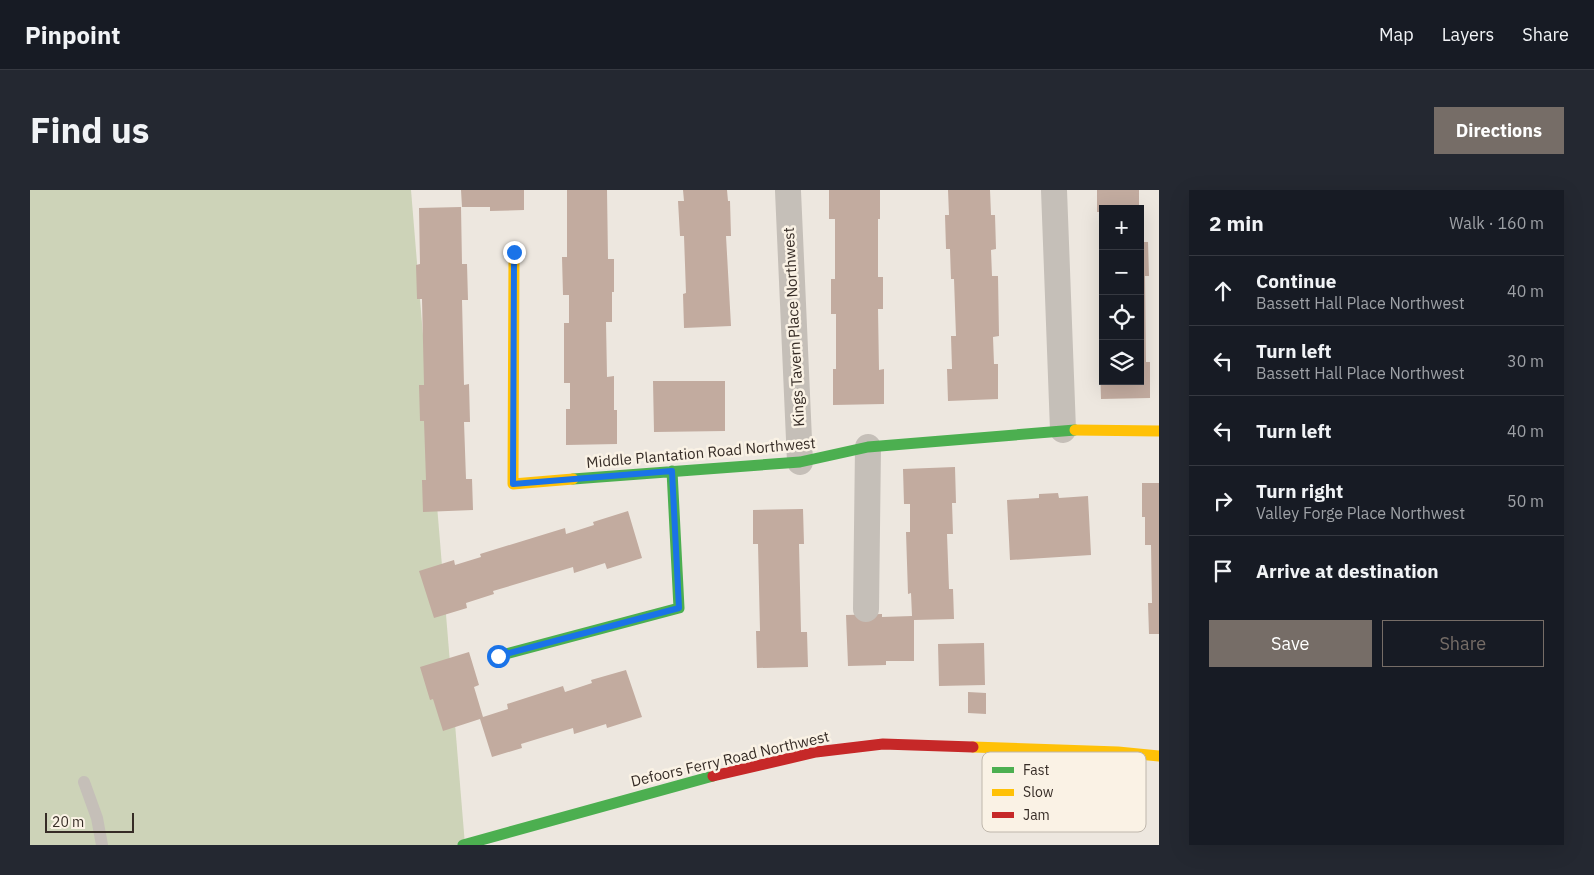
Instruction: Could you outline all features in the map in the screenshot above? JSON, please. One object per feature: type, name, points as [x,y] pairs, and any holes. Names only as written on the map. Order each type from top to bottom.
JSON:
[{"type":"street","points":[[1054,190],[1063,430]]},
{"type":"street","name":"Kings Tavern Place Northwest","points":[[788,191],[800,462]]},
{"type":"street","name":"Middle Plantation Road Northwest","points":[[514,252],[513,484],[800,462],[868,447],[1063,430],[1159,431]]},
{"type":"street","points":[[866,609],[868,447]]},
{"type":"street","points":[[498,656],[679,608],[672,471]]},
{"type":"street","name":"Defoors Ferry Road Northwest","points":[[463,845],[687,782],[816,752],[883,744],[1118,752]]},
{"type":"street","name":"Defoors Ferry Road Northwest","points":[[1146,755],[1159,756]]},
{"type":"lane","points":[[84,782],[97,818],[102,845]]},
{"type":"green space","points":[[30,190],[411,190],[465,845],[30,845]]},
{"type":"building","points":[[461,190],[524,190],[524,210],[490,211],[490,207],[462,207]]},
{"type":"building","points":[[567,190],[607,190],[608,259],[614,259],[614,292],[612,292],[612,322],[606,322],[607,377],[614,376],[617,444],[566,445],[566,409],[570,409],[570,383],[564,383],[564,323],[569,323],[569,295],[563,295],[562,257],[567,257]]},
{"type":"building","points":[[683,190],[727,190],[728,201],[730,201],[731,236],[726,236],[731,326],[684,328],[683,294],[686,293],[684,236],[680,236],[678,201],[684,201]]},
{"type":"building","points":[[829,190],[880,190],[878,277],[883,277],[883,309],[878,309],[879,370],[884,369],[884,404],[833,405],[833,369],[836,369],[836,314],[831,314],[831,279],[835,279],[835,219],[829,219]]},
{"type":"building","points":[[948,190],[990,190],[991,215],[995,215],[996,249],[991,250],[992,276],[998,276],[999,336],[993,337],[994,364],[998,364],[998,399],[948,401],[947,369],[952,369],[951,336],[956,336],[954,279],[951,279],[950,249],[946,249],[945,215],[949,215]]},
{"type":"building","points":[[1097,190],[1139,190],[1139,205],[1099,205],[1099,212],[1097,212]]},
{"type":"building","points":[[461,207],[462,264],[467,264],[468,300],[462,300],[464,385],[469,384],[470,422],[464,422],[466,479],[472,479],[473,510],[423,512],[422,480],[426,480],[424,421],[420,421],[419,385],[424,385],[422,299],[417,299],[416,265],[420,264],[419,208]]},
{"type":"building","points":[[1144,242],[1148,242],[1149,276],[1145,276],[1146,362],[1150,362],[1150,398],[1101,399],[1101,385],[1144,385]]},
{"type":"building","points":[[653,381],[725,381],[725,431],[654,432]]},
{"type":"building","points":[[955,467],[956,503],[952,503],[953,534],[947,534],[949,589],[953,589],[954,619],[914,620],[914,661],[886,661],[886,665],[848,666],[846,615],[882,614],[882,617],[912,616],[911,593],[908,594],[906,532],[910,532],[910,504],[904,504],[903,469]]},
{"type":"building","points":[[1142,483],[1159,483],[1159,634],[1149,634],[1148,603],[1152,603],[1151,545],[1145,545],[1145,517],[1142,517]]},
{"type":"building","points":[[1058,493],[1059,498],[1088,496],[1091,555],[1010,560],[1007,500],[1039,498],[1039,494]]},
{"type":"building","points":[[803,509],[804,544],[799,544],[801,632],[807,632],[808,667],[757,668],[756,631],[760,631],[758,544],[753,544],[753,510]]},
{"type":"building","points":[[628,511],[642,558],[607,569],[605,563],[574,573],[573,567],[493,591],[494,594],[466,603],[467,608],[434,618],[419,571],[454,560],[455,565],[481,557],[480,554],[565,528],[566,534],[594,525],[593,522]]},
{"type":"building","points":[[984,643],[985,685],[939,686],[938,644]]},
{"type":"building","points":[[469,652],[479,685],[474,687],[483,717],[508,709],[507,704],[563,686],[565,692],[592,683],[591,680],[626,670],[642,717],[607,728],[606,724],[574,734],[573,728],[521,744],[522,748],[492,757],[480,719],[443,731],[433,699],[430,700],[420,667]]},
{"type":"building","points":[[968,692],[986,693],[986,714],[968,713]]},
{"type":"traffic: fast","points":[[573,479],[800,462],[868,447],[1075,430]]},
{"type":"traffic: fast","points":[[498,656],[679,608],[672,471]]},
{"type":"traffic: fast","points":[[463,845],[713,776]]},
{"type":"traffic: slow","points":[[514,252],[513,484],[573,479]]},
{"type":"traffic: slow","points":[[1075,430],[1159,431]]},
{"type":"traffic: slow","points":[[973,747],[1118,752]]},
{"type":"traffic: slow","points":[[1146,755],[1159,756]]},
{"type":"traffic: jam","points":[[713,776],[816,752],[883,744],[973,747]]},
{"type":"route","points":[[498,656],[679,608],[672,471],[513,484],[514,252]]}]
